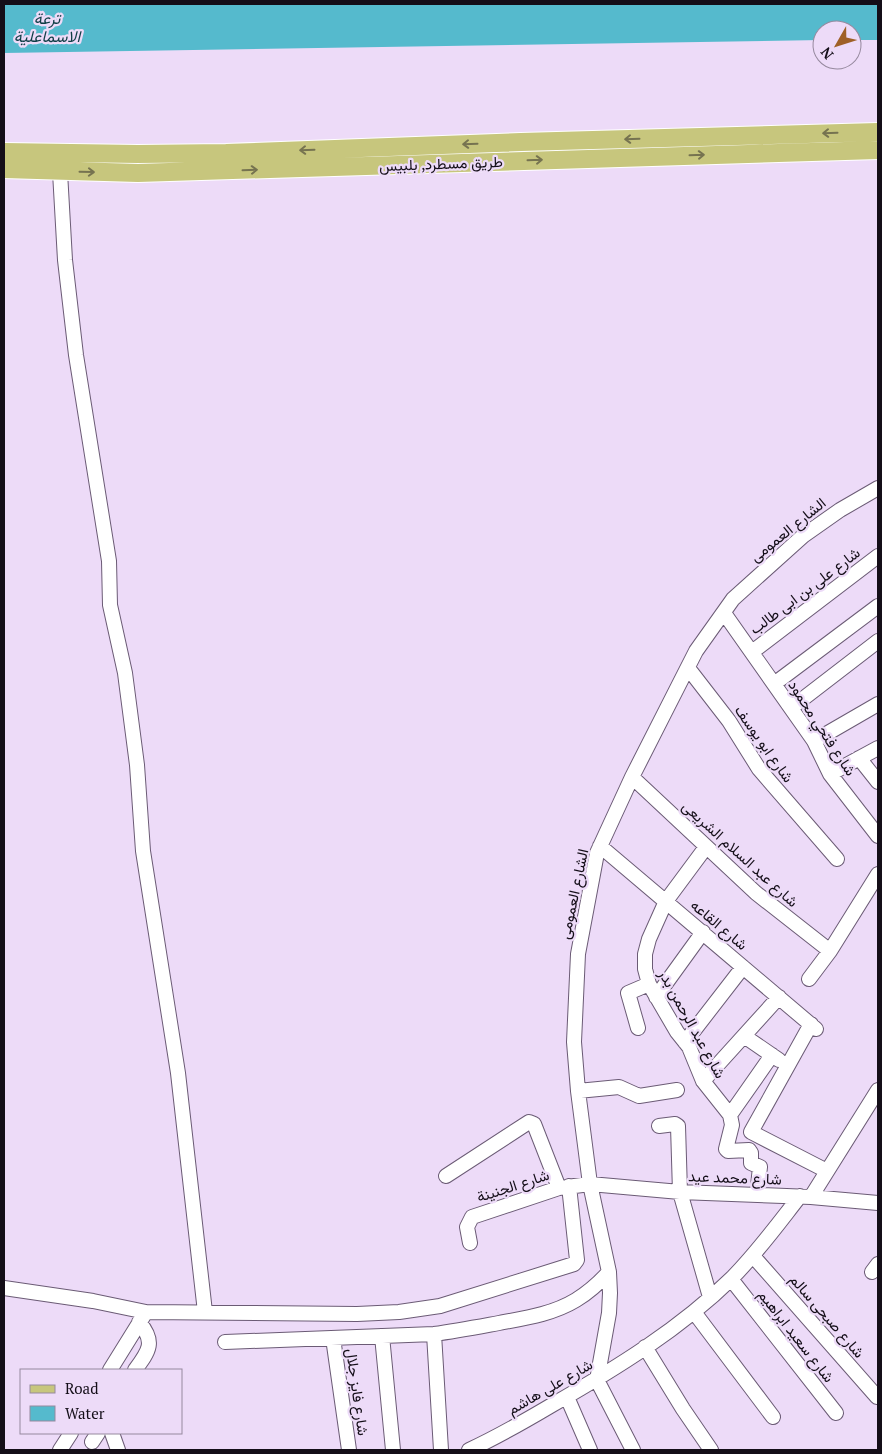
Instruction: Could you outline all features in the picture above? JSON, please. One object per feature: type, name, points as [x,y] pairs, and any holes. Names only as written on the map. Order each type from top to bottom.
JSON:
[{"type":"main road","name":"طريق مسطرد, بلبيس","points":[[4,152],[226,153],[878,132]]},
{"type":"main road","name":"طريق مسطرد, بلبيس","points":[[4,169],[138,173],[878,150]]},
{"type":"main road","points":[[138,154],[138,173]]},
{"type":"street","points":[[60,172],[64,260],[76,355],[109,561],[110,605],[125,673],[137,765],[143,851],[178,1073],[205,1312]]},
{"type":"street","name":"الشارع العمومى","points":[[597,1380],[609,1313],[609,1272],[590,1184],[578,1092],[574,1042],[578,954],[597,853],[632,777],[696,651],[733,599],[802,536],[840,510],[878,490]]},
{"type":"street","name":"شارع على بن ابى طالب","points":[[752,652],[878,556]]},
{"type":"street","points":[[774,684],[878,606]]},
{"type":"street","name":"شارع فتحي محمود","points":[[724,613],[814,741],[830,774],[878,836]]},
{"type":"street","points":[[791,708],[878,641]]},
{"type":"street","name":"شارع ابو يوسف","points":[[688,668],[729,722],[764,775],[836,859]]},
{"type":"street","points":[[814,741],[878,704]]},
{"type":"street","points":[[830,774],[878,748]]},
{"type":"street","points":[[859,758],[878,782]]},
{"type":"street","name":"شارع عبد السلام الشريعى","points":[[632,777],[773,907],[830,951]]},
{"type":"street","name":"شارع القاعه","points":[[600,846],[814,1026],[788,1066]]},
{"type":"street","name":"شارع عبد الرحمن بدر","points":[[706,847],[666,901],[649,939],[645,954],[645,969],[648,984],[677,1032],[689,1047],[703,1081],[730,1115]]},
{"type":"street","points":[[809,979],[830,951],[878,874]]},
{"type":"street","points":[[656,997],[703,932]]},
{"type":"street","points":[[685,1042],[743,967]]},
{"type":"street","points":[[638,1028],[628,993],[648,984]]},
{"type":"street","points":[[703,1081],[779,997]]},
{"type":"street","points":[[744,1036],[788,1066],[751,1132],[827,1171]]},
{"type":"street","points":[[757,1194],[761,1169],[759,1166],[751,1164],[750,1151],[747,1149],[728,1151],[726,1149],[732,1125],[730,1115],[772,1055]]},
{"type":"street","points":[[578,1092],[614,1086],[624,1088],[639,1096],[676,1090]]},
{"type":"street","name":"شارع على هاشم","points":[[469,1450],[492,1445],[566,1397],[597,1380],[694,1312],[731,1279],[806,1197],[827,1171],[878,1090]]},
{"type":"street","points":[[4,1288],[46,1293],[143,1317],[205,1312],[356,1314],[399,1312],[440,1306],[571,1266],[577,1260],[564,1187],[534,1124],[529,1122],[446,1176]]},
{"type":"street","points":[[659,1126],[675,1124],[678,1126],[680,1192],[710,1297]]},
{"type":"street","name":"شارع الجنينة","points":[[470,1243],[467,1227],[472,1217],[564,1187],[590,1184]]},
{"type":"street","name":"شارع محمد عيد","points":[[590,1184],[680,1192],[757,1194],[877,1201]]},
{"type":"street","name":"شارع صبحى سالم","points":[[753,1256],[877,1398]]},
{"type":"street","points":[[225,1342],[434,1334],[538,1316],[558,1309],[577,1299],[589,1291],[609,1272]]},
{"type":"street","name":"شارع سعيد ابراهيم","points":[[731,1279],[836,1412]]},
{"type":"street","points":[[694,1312],[773,1416]]},
{"type":"street","points":[[111,1369],[143,1317]]},
{"type":"street","points":[[136,1369],[148,1351],[150,1341],[143,1317]]},
{"type":"street","points":[[434,1334],[441,1450]]},
{"type":"street","points":[[382,1336],[393,1450]]},
{"type":"street","name":"شارع فايز جلال","points":[[333,1338],[349,1450]]},
{"type":"street","points":[[645,1347],[710,1450]]},
{"type":"street","points":[[597,1380],[633,1450]]},
{"type":"street","points":[[566,1397],[590,1450]]},
{"type":"street","points":[[60,1450],[70,1434]]},
{"type":"street","points":[[112,1434],[118,1450]]},
{"type":"water","name":"ترعة الاسماعلية","points":[[4,4],[878,4],[878,40],[862,40],[862,20],[812,20],[812,40],[4,53]]}]
